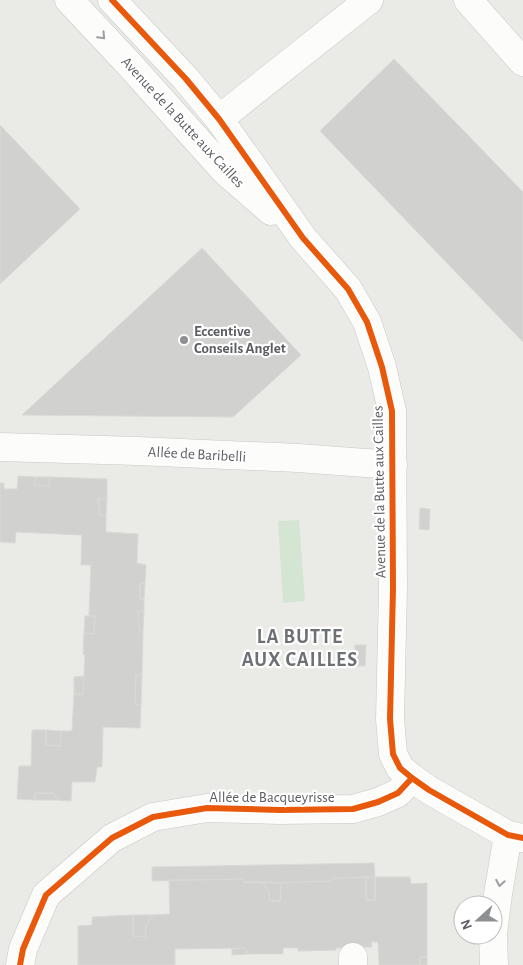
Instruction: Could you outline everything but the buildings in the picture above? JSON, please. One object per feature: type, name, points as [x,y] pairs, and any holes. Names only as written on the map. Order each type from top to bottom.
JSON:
[{"type":"street","name":"Avenue de la Butte aux Cailles","points":[[69,0],[225,171],[303,238]]},
{"type":"street","name":"Avenue de la Butte aux Cailles","points":[[112,0],[186,79],[219,119],[303,238],[348,289],[367,322],[382,368],[392,411],[393,588],[390,719],[393,754],[400,768],[412,778],[430,790],[516,837],[498,894],[493,934],[494,965]]},
{"type":"street","points":[[219,119],[370,0]]},
{"type":"street","points":[[468,0],[523,62]]},
{"type":"street","name":"Allée de Baribelli","points":[[0,447],[146,451],[298,458],[393,465]]},
{"type":"street","name":"Allée de Bacqueyrisse","points":[[20,965],[23,949],[46,895],[112,838],[153,817],[207,808],[353,809],[378,802],[398,793],[412,778]]},
{"type":"green space","points":[[299,520],[305,601],[283,603],[278,521]]},
{"type":"cycle path","points":[[112,0],[186,79],[219,119],[303,238],[348,289],[367,322],[382,367],[392,411],[393,588],[390,719],[393,754],[400,768],[429,790],[508,835],[523,838]]},
{"type":"cycle path","points":[[20,965],[23,949],[46,895],[112,838],[153,817],[207,808],[353,809],[378,802],[398,793],[412,778]]},
{"type":"place","name":"Eccentive Conseils Anglet","points":[[184,340]]},
{"type":"district","name":"LA BUTTE AUX CAILLES","points":[[300,648]]}]
